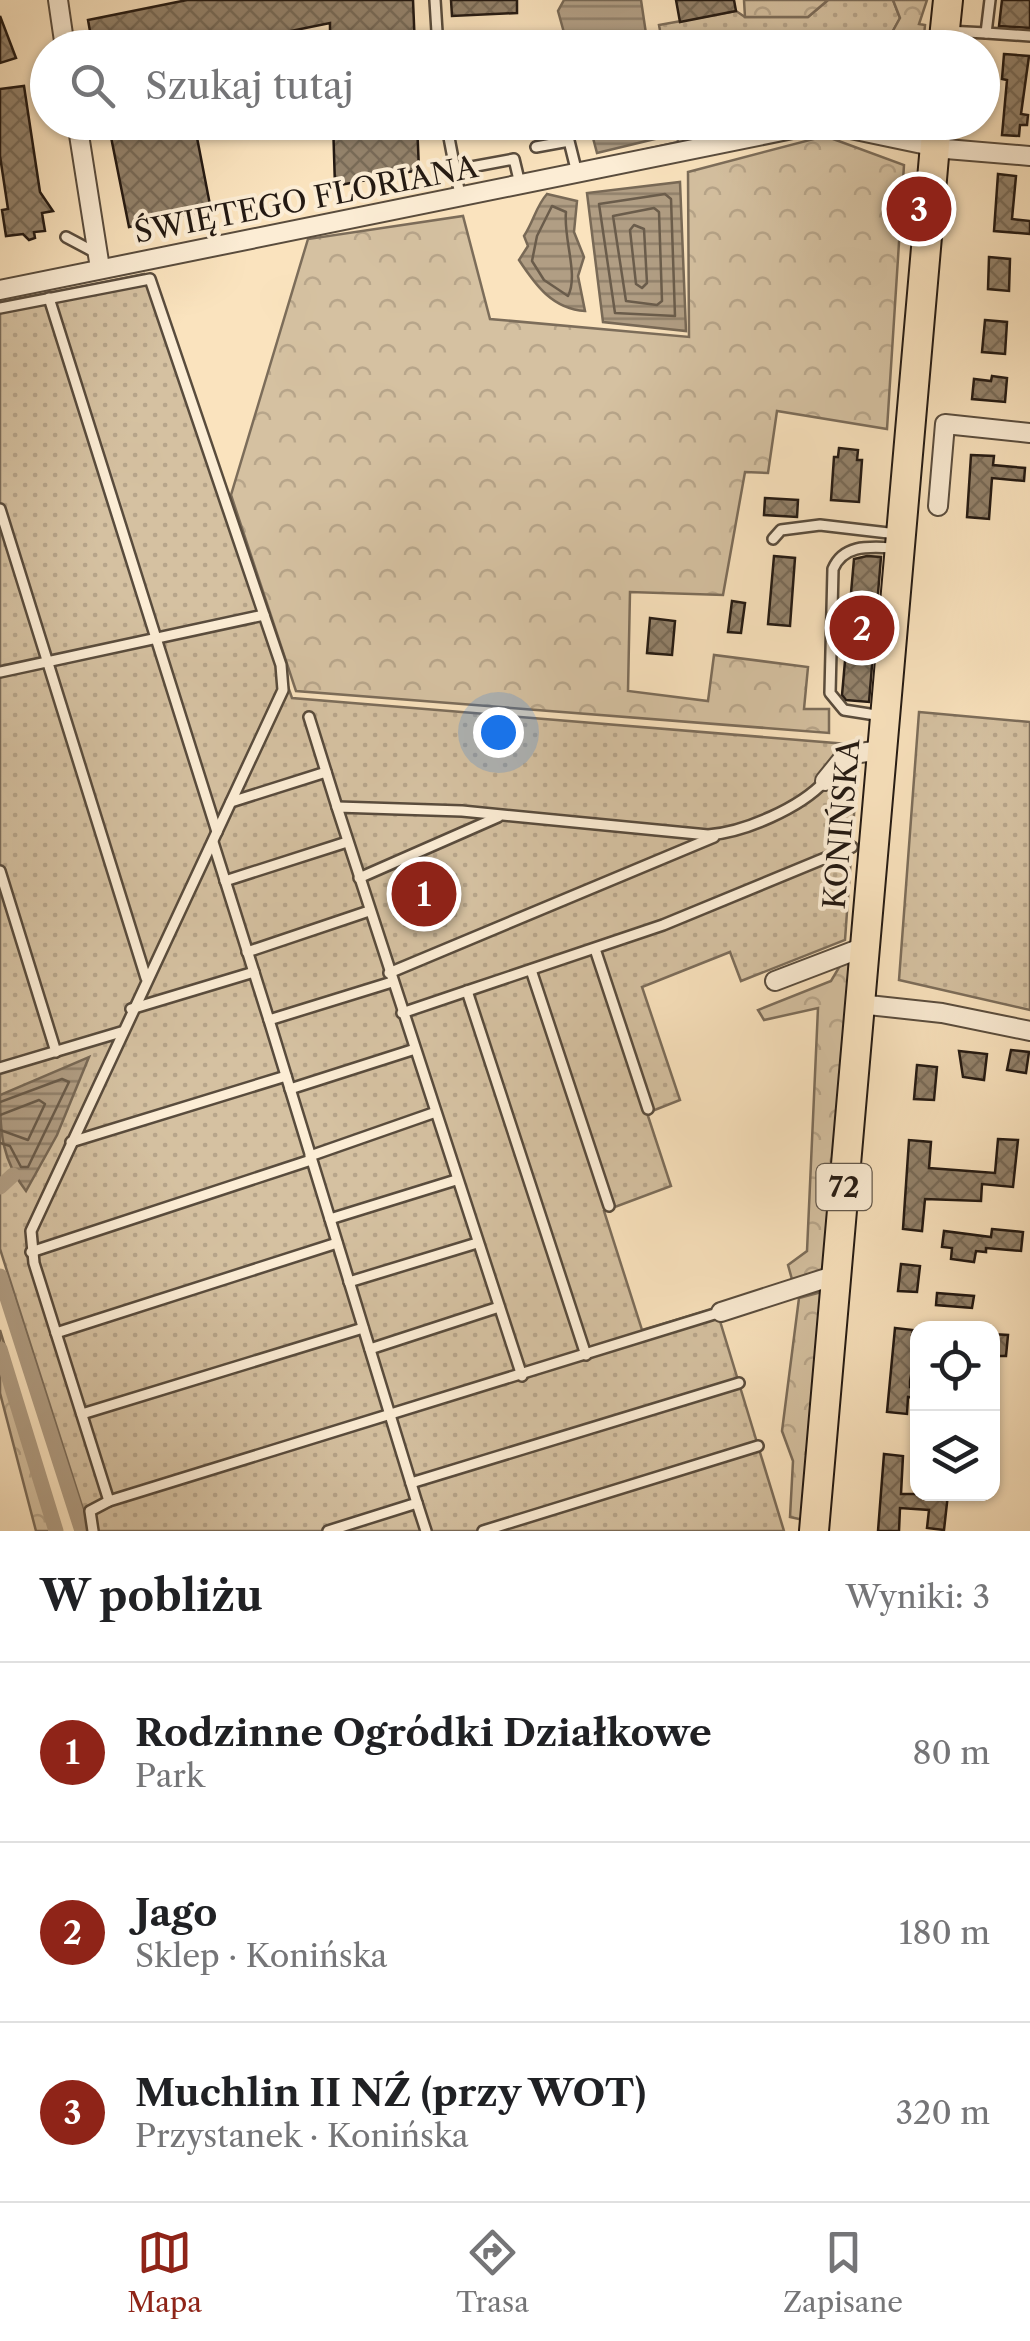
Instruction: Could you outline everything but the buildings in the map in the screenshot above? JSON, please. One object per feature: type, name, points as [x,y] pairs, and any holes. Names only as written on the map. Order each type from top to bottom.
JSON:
[{"type":"main road","points":[[945,30],[948,0]]},
{"type":"main road","name":"KONIŃSKA","points":[[814,1531],[864,947],[862,845],[881,750],[934,140]]},
{"type":"street","points":[[58,0],[62,30]]},
{"type":"street","points":[[80,140],[99,261]]},
{"type":"street","name":"ŚWIĘTEGO FLORIANA","points":[[0,290],[99,261],[520,187],[747,140]]},
{"type":"street","name":"ŚWIĘTEGO FLORIANA","points":[[961,140],[1030,156]]},
{"type":"street","points":[[938,506],[944,424],[1030,433]]},
{"type":"street","points":[[825,781],[846,755],[881,750]]},
{"type":"street","points":[[775,981],[864,947]]},
{"type":"street","points":[[859,1004],[942,1013],[1030,1031]]},
{"type":"street","points":[[721,1312],[836,1274]]},
{"type":"lane","points":[[436,0],[437,30]]},
{"type":"lane","points":[[986,30],[990,0]]},
{"type":"lane","points":[[1000,34],[1030,36]]},
{"type":"lane","points":[[450,140],[461,198]]},
{"type":"lane","points":[[536,147],[569,141],[578,176]]},
{"type":"lane","points":[[456,170],[514,158],[520,187]]},
{"type":"lane","points":[[66,237],[99,261]]},
{"type":"lane","points":[[0,308],[150,279],[264,614],[283,690],[30,1231],[31,1252],[109,1501]]},
{"type":"lane","points":[[48,298],[426,1531]]},
{"type":"lane","points":[[0,509],[146,978]]},
{"type":"lane","points":[[773,539],[781,530],[820,525],[899,541]]},
{"type":"lane","points":[[884,716],[844,710],[830,693],[833,569],[843,553],[899,541]]},
{"type":"lane","points":[[0,672],[264,614]]},
{"type":"lane","points":[[309,717],[412,1050],[522,1376]]},
{"type":"lane","points":[[230,802],[326,772]]},
{"type":"lane","points":[[269,1020],[391,978],[796,804],[825,781]]},
{"type":"lane","points":[[337,807],[722,834]]},
{"type":"lane","points":[[358,878],[499,816]]},
{"type":"lane","points":[[225,881],[347,842]]},
{"type":"lane","points":[[402,1013],[596,949],[862,845]]},
{"type":"lane","points":[[0,871],[56,1052]]},
{"type":"lane","points":[[247,952],[369,911]]},
{"type":"lane","points":[[596,949],[648,1109]]},
{"type":"lane","points":[[531,970],[609,1206]]},
{"type":"lane","points":[[131,1009],[254,972]]},
{"type":"lane","points":[[467,992],[586,1356]]},
{"type":"lane","points":[[0,1068],[120,1032]]},
{"type":"lane","points":[[290,1089],[412,1050]]},
{"type":"lane","points":[[71,1142],[286,1076]]},
{"type":"lane","points":[[31,1252],[434,1113]]},
{"type":"lane","points":[[330,1219],[456,1180]]},
{"type":"lane","points":[[56,1333],[337,1243]]},
{"type":"lane","points":[[349,1282],[477,1243]]},
{"type":"lane","points":[[370,1350],[499,1307]]},
{"type":"lane","points":[[93,1531],[90,1511],[109,1501],[721,1312]]},
{"type":"lane","points":[[82,1414],[363,1328]]},
{"type":"lane","points":[[411,1482],[738,1382]]},
{"type":"lane","points":[[483,1531],[758,1446]]},
{"type":"lane","points":[[328,1531],[417,1504]]},
{"type":"green space","points":[[744,0],[828,0],[808,17],[745,17]]},
{"type":"green space","points":[[828,0],[893,0],[900,18],[894,30],[660,30],[659,25],[736,11],[745,17],[808,17]]},
{"type":"green space","points":[[893,0],[927,0],[919,24],[925,25],[925,30],[893,30],[900,18]]},
{"type":"green space","points":[[703,140],[585,163],[678,142]]},
{"type":"green space","points":[[810,140],[836,140],[904,165],[887,429],[777,411],[768,473],[745,472],[723,595],[630,592],[628,691],[708,701],[714,655],[808,667],[804,709],[829,709],[829,733],[296,691],[231,495],[308,239],[463,216],[490,319],[689,337],[688,172]]},
{"type":"green space","points":[[144,274],[292,698],[859,745],[845,940],[741,981],[730,952],[642,987],[680,1100],[647,1113],[671,1186],[604,1211],[642,1330],[716,1308],[784,1531],[90,1531],[0,1249],[0,304]]},
{"type":"green space","points":[[919,712],[1030,722],[1030,1010],[899,980]]},
{"type":"green space","points":[[857,961],[823,1272],[793,1283],[788,1265],[807,1251],[818,1008],[764,1020],[758,1010],[831,981],[841,964]]},
{"type":"green space","points":[[829,1290],[808,1521],[790,1517],[793,1461],[782,1431],[799,1298]]},
{"type":"green space","points":[[0,1330],[61,1531],[36,1531],[0,1393]]},
{"type":"water","points":[[564,0],[641,0],[645,30],[563,30],[558,11]]},
{"type":"water","points":[[594,140],[651,140],[597,153]]},
{"type":"water","points":[[680,182],[686,331],[603,322],[587,193]]},
{"type":"water","points":[[547,194],[577,201],[574,232],[584,257],[578,276],[585,311],[555,301],[519,260],[528,246],[524,236]]},
{"type":"water","points":[[89,1057],[57,1135],[26,1191],[4,1146],[0,1095]]},
{"type":"waterway","points":[[0,1187],[13,1175]]},
{"type":"waterway","points":[[0,1276],[82,1531]]},
{"type":"waterway","points":[[0,1349],[56,1531]]},
{"type":"place","name":"Muchlin II NŹ (przy WOT)","points":[[919,209]]},
{"type":"place","name":"Jago","points":[[862,628]]},
{"type":"place","name":"Rodzinne Ogródki Działkowe","points":[[424,894]]}]
